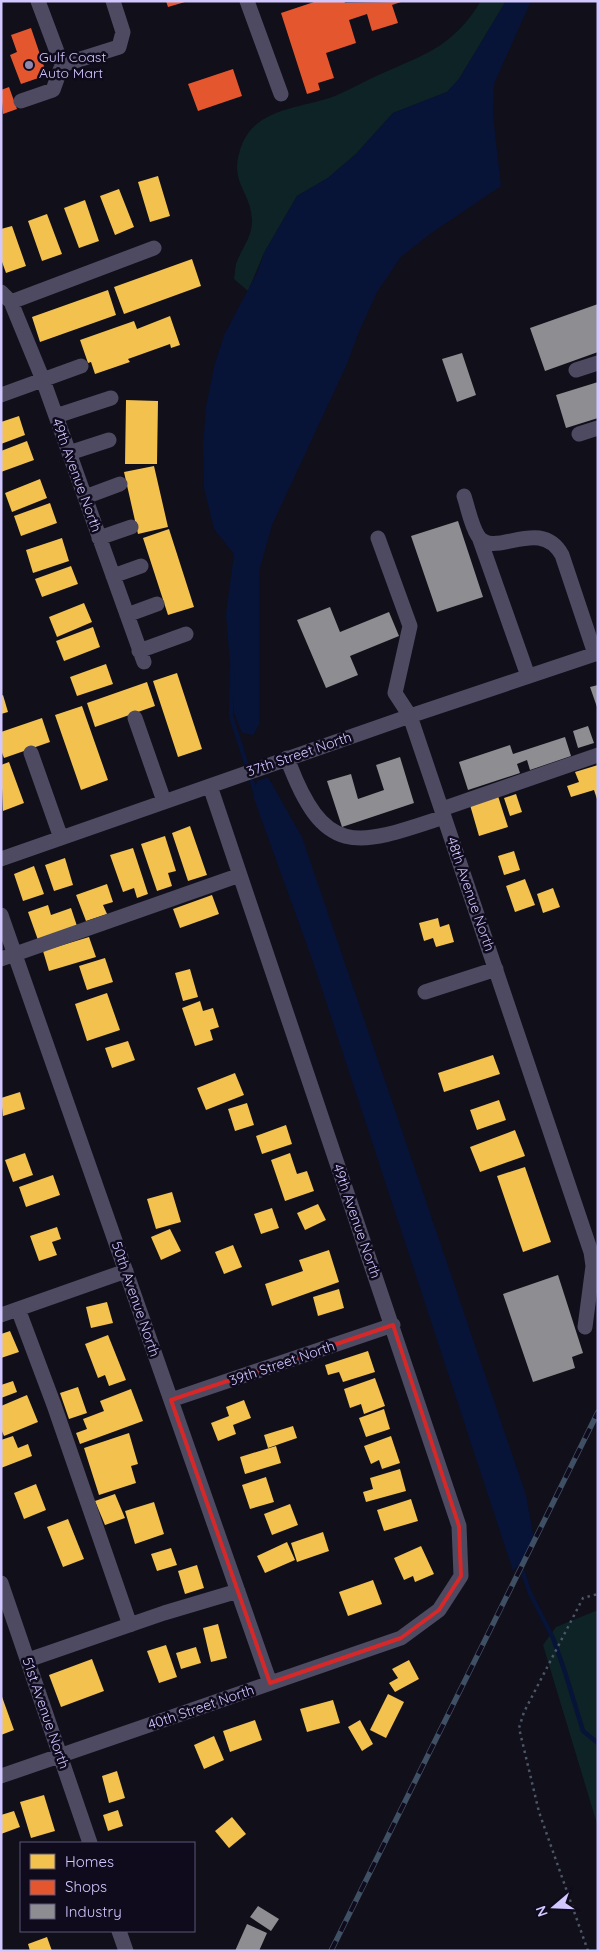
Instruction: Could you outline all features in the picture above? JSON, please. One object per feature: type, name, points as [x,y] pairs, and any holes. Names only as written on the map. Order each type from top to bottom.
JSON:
[{"type":"street","points":[[21,101],[53,90],[62,65],[38,1]]},
{"type":"street","points":[[62,65],[119,47],[123,32],[113,1]]},
{"type":"street","points":[[247,1],[281,94]]},
{"type":"street","points":[[6,297],[154,248]]},
{"type":"street","name":"49th Avenue North","points":[[6,297],[43,380],[142,657],[186,634]]},
{"type":"street","points":[[576,370],[598,363]]},
{"type":"street","points":[[1,395],[81,366]]},
{"type":"street","points":[[56,416],[111,398]]},
{"type":"street","points":[[579,434],[598,428]]},
{"type":"street","points":[[69,453],[110,440]]},
{"type":"street","points":[[85,497],[120,484]]},
{"type":"street","points":[[464,496],[528,676]]},
{"type":"street","points":[[99,538],[131,527]]},
{"type":"street","points":[[479,537],[486,542],[494,544],[530,537],[542,538],[557,545],[596,653]]},
{"type":"street","name":"48th Avenue North","points":[[378,538],[410,626],[395,693],[410,716],[591,1252],[593,1266],[585,1327]]},
{"type":"street","points":[[113,576],[141,566]]},
{"type":"street","points":[[127,615],[157,604]]},
{"type":"street","name":"37th Street North","points":[[1,859],[272,763],[596,653]]},
{"type":"street","points":[[135,718],[164,801]]},
{"type":"street","points":[[31,753],[61,838]]},
{"type":"street","points":[[287,758],[308,806],[326,827],[338,834],[370,839],[391,835],[443,813],[598,755]]},
{"type":"street","name":"49th Avenue North","points":[[217,783],[240,875],[393,1325],[459,1526],[461,1576],[440,1610],[401,1638]]},
{"type":"street","points":[[8,956],[240,875]]},
{"type":"street","name":"50th Avenue North","points":[[1,915],[8,956],[126,1271],[270,1683]]},
{"type":"street","points":[[425,992],[496,969]]},
{"type":"street","points":[[1,1315],[126,1271]]},
{"type":"street","points":[[18,1309],[54,1405],[130,1625]]},
{"type":"street","name":"39th Street North","points":[[171,1400],[393,1325]]},
{"type":"street","name":"51st Avenue North","points":[[1,1583],[90,1842]]},
{"type":"street","points":[[28,1660],[164,1613],[238,1591]]},
{"type":"street","name":"40th Street North","points":[[1,1776],[401,1638]]},
{"type":"street","points":[[119,1932],[126,1951]]},
{"type":"path","points":[[588,1951],[537,1804],[519,1728],[524,1712],[583,1598],[598,1594]]},
{"type":"highlighted area","points":[[393,1325],[459,1526],[461,1576],[439,1610],[401,1638],[270,1683],[171,1400]]},
{"type":"green space","points":[[481,1],[506,1],[459,79],[447,92],[393,113],[356,154],[328,178],[297,196],[264,253],[248,291],[234,279],[236,264],[252,227],[251,210],[238,176],[237,167],[238,156],[250,130],[271,115],[335,96],[426,53],[450,38],[471,16]]},
{"type":"green space","points":[[598,1610],[598,1827],[543,1645],[556,1627]]},
{"type":"water","points":[[506,1],[531,1],[494,84],[493,116],[501,186],[430,234],[401,257],[377,292],[347,364],[272,525],[259,571],[259,725],[253,735],[242,733],[234,713],[226,614],[234,554],[214,529],[204,488],[203,447],[206,407],[214,367],[224,335],[258,271],[264,253],[297,196],[328,178],[356,154],[393,113],[447,92],[459,79]]},
{"type":"water","points":[[268,777],[302,837],[526,1495],[535,1544],[513,1571],[313,962],[253,796],[257,781]]},
{"type":"building: Homes","points":[[158,176],[170,216],[150,222],[138,182]]},
{"type":"building: Homes","points":[[119,189],[134,227],[115,235],[100,196]]},
{"type":"building: Homes","points":[[85,200],[99,241],[79,248],[64,208]]},
{"type":"building: Homes","points":[[47,214],[62,254],[42,261],[28,221]]},
{"type":"building: Homes","points":[[12,226],[26,266],[6,273],[1,259],[1,229]]},
{"type":"building: Homes","points":[[192,259],[201,286],[124,314],[114,287]]},
{"type":"building: Homes","points":[[108,290],[116,315],[40,342],[32,317]]},
{"type":"building: Homes","points":[[170,316],[180,345],[171,348],[170,344],[128,359],[130,362],[95,374],[91,362],[88,363],[80,340],[134,321],[137,329]]},
{"type":"building: Homes","points":[[126,400],[158,401],[157,464],[125,464]]},
{"type":"building: Homes","points":[[19,416],[25,435],[1,444],[1,422]]},
{"type":"building: Homes","points":[[27,441],[34,460],[1,472],[1,451]]},
{"type":"building: Homes","points":[[154,466],[168,527],[138,534],[124,472]]},
{"type":"building: Homes","points":[[40,479],[47,498],[12,512],[5,493]]},
{"type":"building: Homes","points":[[50,503],[57,523],[21,536],[14,516]]},
{"type":"building: Homes","points":[[169,529],[194,607],[168,615],[143,538]]},
{"type":"building: Homes","points":[[62,538],[69,561],[33,573],[26,550]]},
{"type":"building: Homes","points":[[71,566],[78,584],[42,597],[35,579]]},
{"type":"building: Homes","points":[[84,603],[92,622],[57,637],[49,617]]},
{"type":"building: Homes","points":[[93,627],[100,647],[64,661],[56,641]]},
{"type":"building: Homes","points":[[106,664],[113,684],[77,696],[70,677]]},
{"type":"building: Homes","points":[[177,673],[202,749],[178,757],[153,681]]},
{"type":"building: Homes","points":[[147,682],[155,706],[95,727],[87,703]]},
{"type":"building: Homes","points":[[3,695],[8,712],[1,714],[1,696]]},
{"type":"building: Homes","points":[[82,706],[108,780],[81,790],[55,715]]},
{"type":"building: Homes","points":[[42,718],[50,742],[4,758],[1,750],[1,732]]},
{"type":"building: Homes","points":[[9,762],[24,803],[3,811],[1,765]]},
{"type":"building: Homes","points":[[598,765],[598,802],[594,790],[571,797],[567,786],[579,782],[575,772]]},
{"type":"building: Homes","points":[[516,794],[522,812],[510,816],[504,798]]},
{"type":"building: Homes","points":[[498,796],[508,827],[479,836],[470,805]]},
{"type":"building: Homes","points":[[190,826],[207,875],[188,881],[172,833]]},
{"type":"building: Homes","points":[[165,836],[176,871],[168,873],[172,886],[157,891],[141,844]]},
{"type":"building: Homes","points":[[133,848],[148,894],[137,898],[134,888],[123,892],[110,855]]},
{"type":"building: Homes","points":[[514,851],[520,870],[504,875],[498,856]]},
{"type":"building: Homes","points":[[65,858],[73,885],[54,891],[45,865]]},
{"type":"building: Homes","points":[[34,866],[44,894],[23,901],[14,874]]},
{"type":"building: Homes","points":[[525,879],[535,905],[515,912],[506,886]]},
{"type":"building: Homes","points":[[107,884],[113,902],[103,905],[107,914],[86,921],[76,895]]},
{"type":"building: Homes","points":[[553,888],[560,907],[543,913],[537,894]]},
{"type":"building: Homes","points":[[212,895],[219,914],[180,928],[173,909]]},
{"type":"building: Homes","points":[[48,905],[51,915],[71,908],[77,926],[38,940],[28,912]]},
{"type":"building: Homes","points":[[438,918],[440,927],[449,924],[454,942],[436,947],[433,938],[424,941],[419,923]]},
{"type":"building: Homes","points":[[89,937],[96,957],[49,971],[43,951]]},
{"type":"building: Homes","points":[[105,958],[113,982],[87,990],[79,966]]},
{"type":"building: Homes","points":[[190,969],[198,997],[183,1001],[175,973]]},
{"type":"building: Homes","points":[[107,993],[120,1030],[87,1041],[75,1004]]},
{"type":"building: Homes","points":[[200,1001],[203,1011],[213,1008],[219,1027],[210,1030],[213,1040],[195,1046],[182,1008]]},
{"type":"building: Homes","points":[[128,1041],[135,1060],[112,1068],[105,1048]]},
{"type":"building: Homes","points":[[493,1055],[500,1074],[444,1092],[438,1073]]},
{"type":"building: Homes","points":[[235,1073],[244,1095],[206,1110],[197,1088]]},
{"type":"building: Homes","points":[[20,1092],[25,1109],[3,1116],[1,1098]]},
{"type":"building: Homes","points":[[499,1100],[506,1120],[477,1130],[470,1110]]},
{"type":"building: Homes","points":[[247,1103],[254,1125],[235,1131],[228,1109]]},
{"type":"building: Homes","points":[[286,1125],[292,1144],[262,1154],[256,1136]]},
{"type":"building: Homes","points":[[515,1130],[525,1156],[480,1172],[470,1147]]},
{"type":"building: Homes","points":[[25,1153],[33,1175],[13,1182],[5,1160]]},
{"type":"building: Homes","points":[[290,1153],[297,1174],[307,1171],[314,1191],[285,1201],[271,1160]]},
{"type":"building: Homes","points":[[525,1167],[551,1242],[523,1252],[497,1176]]},
{"type":"building: Homes","points":[[53,1175],[60,1195],[26,1207],[19,1187]]},
{"type":"building: Homes","points":[[172,1192],[181,1222],[156,1229],[147,1199]]},
{"type":"building: Homes","points":[[318,1204],[326,1220],[305,1230],[297,1213]]},
{"type":"building: Homes","points":[[272,1208],[279,1228],[261,1234],[254,1214]]},
{"type":"building: Homes","points":[[57,1227],[61,1239],[52,1242],[57,1255],[39,1261],[30,1236]]},
{"type":"building: Homes","points":[[170,1229],[181,1251],[161,1260],[151,1237]]},
{"type":"building: Homes","points":[[233,1245],[242,1267],[224,1274],[215,1252]]},
{"type":"building: Homes","points":[[329,1250],[339,1282],[272,1306],[265,1284],[303,1271],[299,1260]]},
{"type":"building: Homes","points":[[339,1289],[344,1308],[318,1316],[313,1297]]},
{"type":"building: Homes","points":[[107,1302],[113,1323],[91,1328],[86,1307]]},
{"type":"building: Homes","points":[[10,1331],[19,1352],[1,1358],[1,1334]]},
{"type":"building: Homes","points":[[108,1335],[126,1380],[109,1386],[105,1375],[98,1378],[85,1344]]},
{"type":"building: Homes","points":[[368,1351],[375,1372],[343,1382],[339,1372],[328,1375],[325,1365]]},
{"type":"building: Homes","points":[[375,1378],[385,1406],[364,1414],[361,1404],[350,1408],[344,1389]]},
{"type":"building: Homes","points":[[13,1381],[17,1392],[1,1398],[1,1385]]},
{"type":"building: Homes","points":[[78,1387],[87,1413],[69,1419],[60,1393]]},
{"type":"building: Homes","points":[[131,1389],[143,1421],[80,1444],[76,1433],[87,1429],[83,1419],[104,1411],[100,1401]]},
{"type":"building: Homes","points":[[27,1395],[38,1422],[4,1436],[1,1429],[1,1406]]},
{"type":"building: Homes","points":[[244,1400],[251,1418],[233,1425],[236,1434],[218,1441],[211,1423],[229,1416],[226,1407]]},
{"type":"building: Homes","points":[[384,1409],[390,1429],[366,1437],[359,1418]]},
{"type":"building: Homes","points":[[293,1426],[297,1438],[268,1448],[264,1435]]},
{"type":"building: Homes","points":[[129,1433],[138,1464],[131,1466],[136,1483],[99,1495],[84,1448]]},
{"type":"building: Homes","points":[[13,1436],[18,1448],[28,1444],[32,1456],[1,1468],[1,1440]]},
{"type":"building: Homes","points":[[391,1436],[400,1463],[382,1469],[379,1460],[371,1464],[364,1446]]},
{"type":"building: Homes","points":[[276,1446],[281,1463],[245,1474],[240,1457]]},
{"type":"building: Homes","points":[[400,1469],[406,1491],[366,1502],[363,1492],[373,1489],[370,1478]]},
{"type":"building: Homes","points":[[266,1477],[274,1502],[250,1509],[242,1485]]},
{"type":"building: Homes","points":[[36,1484],[46,1510],[24,1519],[14,1493]]},
{"type":"building: Homes","points":[[115,1494],[125,1518],[105,1525],[95,1501]]},
{"type":"building: Homes","points":[[411,1499],[418,1521],[384,1531],[377,1510]]},
{"type":"building: Homes","points":[[154,1502],[164,1534],[135,1544],[125,1511]]},
{"type":"building: Homes","points":[[290,1504],[298,1525],[272,1535],[264,1514]]},
{"type":"building: Homes","points":[[68,1519],[84,1559],[63,1567],[47,1527]]},
{"type":"building: Homes","points":[[323,1532],[329,1551],[297,1562],[291,1543]]},
{"type":"building: Homes","points":[[287,1542],[295,1560],[265,1573],[257,1556]]},
{"type":"building: Homes","points":[[421,1546],[434,1574],[415,1582],[413,1576],[404,1580],[394,1558]]},
{"type":"building: Homes","points":[[171,1548],[177,1565],[157,1571],[151,1554]]},
{"type":"building: Homes","points":[[197,1565],[204,1588],[185,1594],[178,1571]]},
{"type":"building: Homes","points":[[373,1580],[382,1604],[348,1616],[339,1592]]},
{"type":"building: Homes","points":[[218,1624],[227,1658],[211,1662],[203,1628]]},
{"type":"building: Homes","points":[[166,1645],[177,1677],[159,1683],[147,1651]]},
{"type":"building: Homes","points":[[196,1647],[201,1663],[181,1669],[176,1653]]},
{"type":"building: Homes","points":[[92,1659],[104,1691],[61,1707],[49,1675]]},
{"type":"building: Homes","points":[[409,1660],[419,1679],[395,1692],[389,1683],[398,1678],[392,1669]]},
{"type":"building: Homes","points":[[1,1694],[14,1730],[1,1735]]},
{"type":"building: Homes","points":[[388,1694],[404,1702],[386,1738],[370,1730]]},
{"type":"building: Homes","points":[[333,1700],[340,1723],[307,1732],[300,1709]]},
{"type":"building: Homes","points":[[255,1720],[262,1740],[230,1752],[223,1731]]},
{"type":"building: Homes","points":[[360,1720],[373,1744],[362,1751],[348,1727]]},
{"type":"building: Homes","points":[[214,1736],[224,1760],[204,1769],[194,1745]]},
{"type":"building: Homes","points":[[117,1771],[125,1798],[109,1803],[102,1776]]},
{"type":"building: Homes","points":[[44,1795],[55,1831],[31,1838],[20,1802]]},
{"type":"building: Homes","points":[[118,1810],[123,1826],[108,1831],[103,1815]]},
{"type":"building: Homes","points":[[14,1811],[20,1827],[1,1834],[1,1815]]},
{"type":"building: Homes","points":[[232,1817],[246,1834],[229,1848],[215,1831]]},
{"type":"building: Homes","points":[[47,1937],[52,1951],[30,1951],[28,1944]]},
{"type":"building: Shops","points":[[166,1],[185,1],[185,2],[168,7]]},
{"type":"building: Shops","points":[[317,1],[344,1],[345,3],[401,2],[392,5],[398,23],[372,31],[367,14],[349,20],[356,43],[326,53],[334,78],[318,83],[320,90],[307,94],[281,13]]},
{"type":"building: Shops","name":"Gulf Coast Auto Mart","points":[[31,28],[47,75],[21,84],[10,55],[17,52],[11,35]]},
{"type":"building: Shops","points":[[233,69],[242,96],[198,111],[188,84]]},
{"type":"building: Shops","points":[[9,87],[17,109],[3,114],[1,90]]},
{"type":"building: Industry","points":[[598,304],[598,352],[545,371],[530,328]]},
{"type":"building: Industry","points":[[462,353],[476,395],[457,402],[442,359]]},
{"type":"building: Industry","points":[[598,382],[598,418],[566,428],[556,395]]},
{"type":"building: Industry","points":[[458,521],[483,597],[437,612],[411,536]]},
{"type":"building: Industry","points":[[330,607],[340,632],[389,612],[399,636],[350,656],[358,675],[326,688],[297,620]]},
{"type":"building: Industry","points":[[598,685],[598,707],[597,707],[590,687]]},
{"type":"building: Industry","points":[[588,726],[594,743],[578,748],[573,731]]},
{"type":"building: Industry","points":[[565,737],[571,756],[530,770],[527,760],[517,764],[520,773],[468,790],[459,762],[510,745],[513,754]]},
{"type":"building: Industry","points":[[400,757],[414,803],[342,827],[327,781],[351,774],[358,799],[384,790],[376,765]]},
{"type":"building: Industry","points":[[558,1275],[583,1353],[572,1357],[575,1368],[533,1382],[503,1294]]},
{"type":"building: Industry","points":[[258,1906],[279,1919],[271,1931],[250,1917]]},
{"type":"building: Industry","points":[[247,1924],[267,1933],[259,1951],[235,1951]]},
{"type":"waterway","points":[[232,669],[231,716],[256,794]]},
{"type":"waterway","points":[[518,1559],[530,1593],[553,1638],[583,1731],[598,1743]]},
{"type":"railway","points":[[331,1951],[598,1412]]},
{"type":"place","name":"Gulf Coast Auto Mart","points":[[29,65]]}]
